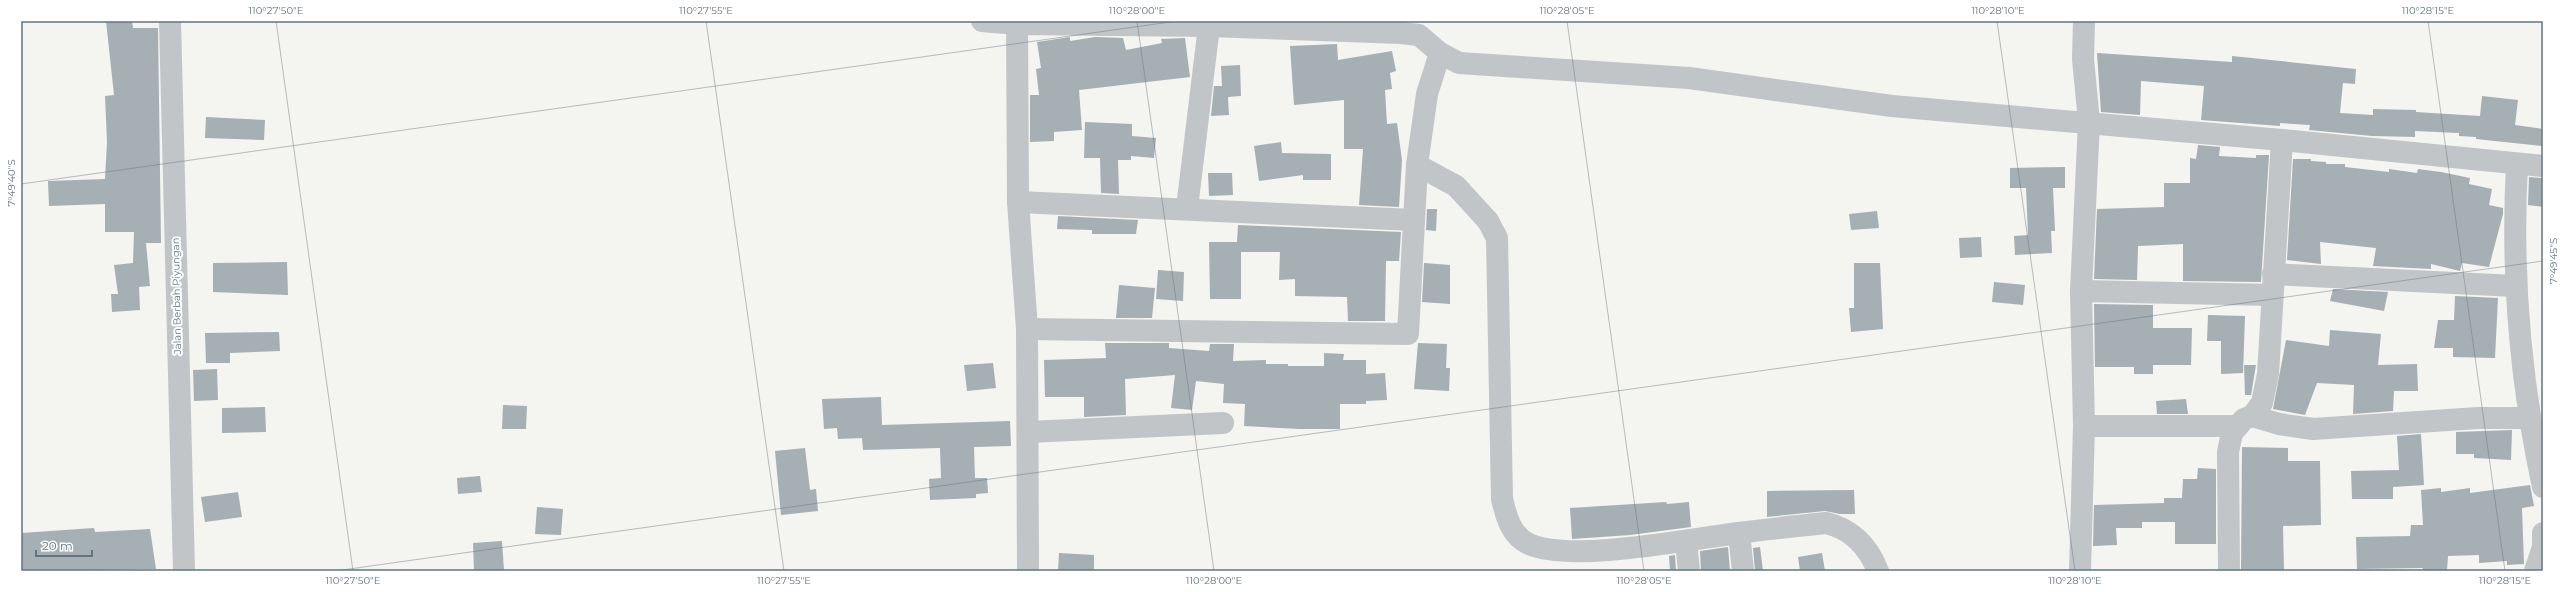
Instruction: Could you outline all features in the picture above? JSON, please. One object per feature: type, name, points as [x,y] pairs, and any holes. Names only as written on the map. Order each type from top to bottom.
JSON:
[{"type":"street","name":"Jalan Berbah Piyungan","points":[[170,21],[184,571]]},
{"type":"street","points":[[982,21],[1209,24],[1419,35],[1450,58],[1501,67],[1689,78],[1892,106],[2089,122],[2543,166]]},
{"type":"street","points":[[2080,571],[2084,426],[2081,291],[2089,122],[2083,59],[2084,21]]},
{"type":"street","points":[[1017,22],[1018,202],[1027,329],[1028,571]]},
{"type":"street","points":[[1187,208],[1209,24]]},
{"type":"street","points":[[1027,329],[1408,334],[1417,165],[1427,94],[1450,58]]},
{"type":"street","points":[[2229,571],[2228,452],[2232,433],[2262,403],[2268,374],[2282,140]]},
{"type":"street","points":[[2518,164],[2515,212],[2516,286],[2520,356],[2529,418],[2543,487]]},
{"type":"street","points":[[1417,165],[1456,186],[1488,221],[1497,238],[1502,499],[1507,518],[1515,534],[1527,544],[1543,550],[1576,551],[1686,541],[1739,532],[1826,523],[1836,525],[1857,537],[1868,550],[1878,571]]},
{"type":"street","points":[[1018,202],[1187,208],[1414,220]]},
{"type":"street","points":[[2081,291],[2273,285],[2516,286]]},
{"type":"street","points":[[2084,426],[2245,421],[2313,429],[2478,418],[2529,418]]},
{"type":"street","points":[[1028,432],[1223,423]]},
{"type":"street","points":[[1739,532],[1743,571]]},
{"type":"street","points":[[2535,571],[2542,547],[2543,533]]},
{"type":"street","points":[[1686,541],[1689,571]]},
{"type":"building","points":[[106,21],[132,21],[133,28],[158,28],[161,243],[146,243],[150,286],[139,287],[140,310],[112,312],[111,294],[118,294],[114,265],[133,263],[134,232],[105,232],[105,204],[49,206],[48,181],[105,179],[107,142],[105,96],[114,95]]},
{"type":"building","points":[[1070,37],[1070,41],[1095,37],[1123,38],[1126,50],[1162,43],[1161,39],[1185,38],[1190,77],[1079,90],[1082,130],[1054,132],[1054,141],[1030,142],[1030,95],[1039,95],[1036,69],[1041,68],[1037,42]]},
{"type":"building","points":[[1337,44],[1338,60],[1392,51],[1396,71],[1390,73],[1392,89],[1385,90],[1387,124],[1397,123],[1402,160],[1399,207],[1359,205],[1363,149],[1344,149],[1344,100],[1294,105],[1290,46]]},
{"type":"building","points":[[2097,53],[2232,62],[2232,56],[2356,69],[2355,84],[2343,83],[2340,113],[2373,115],[2373,109],[2416,110],[2416,112],[2480,116],[2482,96],[2518,100],[2515,125],[2543,129],[2543,146],[2476,139],[2476,137],[2459,136],[2459,133],[2415,131],[2415,137],[2372,136],[2309,130],[2310,125],[2280,123],[2280,126],[2201,120],[2204,86],[2141,81],[2140,115],[2101,112]]},
{"type":"building","points":[[1240,65],[1241,96],[1228,97],[1229,115],[1211,116],[1214,86],[1222,86],[1221,66]]},
{"type":"building","points":[[206,117],[265,120],[264,140],[205,138]]},
{"type":"building","points":[[1085,122],[1132,124],[1132,136],[1156,138],[1154,158],[1131,156],[1131,160],[1118,160],[1119,194],[1101,193],[1100,158],[1084,158]]},
{"type":"building","points":[[1281,142],[1282,153],[1331,154],[1331,180],[1303,180],[1303,175],[1259,181],[1254,146]]},
{"type":"building","points":[[2198,145],[2220,147],[2219,156],[2256,158],[2256,155],[2269,155],[2261,282],[2183,281],[2183,244],[2138,246],[2137,280],[2094,279],[2097,209],[2164,207],[2164,183],[2190,183],[2190,158],[2196,159]]},
{"type":"building","points":[[2293,159],[2311,159],[2311,161],[2326,162],[2326,164],[2345,164],[2345,167],[2389,172],[2389,169],[2417,173],[2418,169],[2441,172],[2470,178],[2469,184],[2492,189],[2489,205],[2503,208],[2503,214],[2489,267],[2462,263],[2460,271],[2431,264],[2431,269],[2373,266],[2376,248],[2320,242],[2321,264],[2287,260]]},
{"type":"building","points":[[2065,167],[2065,188],[2053,188],[2055,231],[2051,231],[2052,253],[2015,255],[2014,236],[2028,235],[2026,188],[2010,188],[2010,168]]},
{"type":"building","points":[[1208,173],[1232,173],[1233,195],[1209,196]]},
{"type":"building","points":[[2529,177],[2543,178],[2543,207],[2528,205]]},
{"type":"building","points":[[1427,209],[1437,209],[1436,231],[1426,230]]},
{"type":"building","points":[[1877,211],[1879,228],[1851,230],[1849,214]]},
{"type":"building","points":[[1058,216],[1138,220],[1136,234],[1092,234],[1092,230],[1057,229]]},
{"type":"building","points":[[1238,225],[1401,232],[1399,261],[1386,261],[1385,321],[1348,321],[1347,297],[1295,296],[1295,279],[1279,280],[1280,252],[1241,252],[1241,299],[1210,299],[1209,242],[1237,242]]},
{"type":"building","points":[[1981,237],[1982,257],[1960,258],[1959,238]]},
{"type":"building","points":[[287,262],[288,295],[213,292],[213,263]]},
{"type":"building","points":[[1424,263],[1450,265],[1450,304],[1422,302]]},
{"type":"building","points":[[1854,263],[1880,263],[1883,329],[1851,332],[1849,308],[1854,308]]},
{"type":"building","points":[[1158,270],[1184,272],[1183,301],[1156,299]]},
{"type":"building","points":[[1994,282],[2025,285],[2023,305],[1992,302]]},
{"type":"building","points":[[1119,285],[1155,288],[1152,318],[1116,318]]},
{"type":"building","points":[[2333,289],[2388,292],[2384,311],[2330,301]]},
{"type":"building","points":[[2455,296],[2498,298],[2495,358],[2453,357],[2453,348],[2434,348],[2438,320],[2454,320]]},
{"type":"building","points":[[2094,304],[2153,305],[2153,328],[2192,328],[2191,365],[2153,365],[2153,374],[2134,374],[2134,367],[2095,367]]},
{"type":"building","points":[[2208,315],[2245,316],[2243,373],[2221,374],[2221,341],[2207,341]]},
{"type":"building","points":[[2330,330],[2381,334],[2378,365],[2417,364],[2418,391],[2394,391],[2393,411],[2353,414],[2354,385],[2317,383],[2305,415],[2273,409],[2286,340],[2329,346]]},
{"type":"building","points":[[279,332],[280,351],[230,353],[230,363],[206,363],[205,333]]},
{"type":"building","points":[[1105,343],[1169,343],[1169,348],[1209,351],[1210,344],[1234,344],[1233,361],[1266,360],[1266,364],[1288,364],[1288,366],[1324,366],[1324,353],[1344,354],[1343,360],[1366,360],[1366,374],[1385,373],[1387,400],[1366,401],[1366,404],[1340,404],[1340,429],[1300,429],[1244,426],[1245,404],[1223,403],[1224,384],[1196,381],[1192,410],[1171,408],[1175,375],[1125,379],[1126,415],[1084,417],[1084,397],[1045,397],[1044,360],[1106,358]]},
{"type":"building","points":[[1418,343],[1447,344],[1446,368],[1450,368],[1449,391],[1414,389]]},
{"type":"building","points":[[993,363],[996,388],[967,391],[964,365]]},
{"type":"building","points":[[2244,365],[2256,365],[2251,395],[2245,395]]},
{"type":"building","points":[[217,369],[218,400],[194,401],[193,370]]},
{"type":"building","points":[[881,397],[882,425],[1010,421],[1011,446],[974,447],[975,478],[987,478],[988,493],[976,494],[976,498],[930,500],[929,479],[941,478],[940,448],[863,450],[862,438],[838,439],[837,428],[824,429],[822,399]]},
{"type":"building","points":[[2186,399],[2188,414],[2157,414],[2156,401]]},
{"type":"building","points":[[503,405],[527,406],[526,429],[502,429]]},
{"type":"building","points":[[265,407],[266,432],[222,433],[222,408]]},
{"type":"building","points":[[2512,430],[2511,460],[2474,458],[2474,454],[2456,454],[2456,432]]},
{"type":"building","points":[[2421,434],[2424,485],[2393,487],[2393,499],[2352,499],[2351,471],[2399,470],[2397,436]]},
{"type":"building","points":[[2242,447],[2288,448],[2288,461],[2320,461],[2321,525],[2283,526],[2284,571],[2241,571]]},
{"type":"building","points":[[805,448],[810,490],[816,489],[818,511],[781,515],[775,451]]},
{"type":"building","points":[[2198,468],[2216,469],[2216,544],[2175,544],[2175,522],[2142,522],[2142,528],[2116,528],[2117,545],[2093,546],[2094,505],[2164,503],[2164,498],[2182,498],[2183,479],[2197,479]]},
{"type":"building","points":[[480,476],[482,492],[458,494],[457,478]]},
{"type":"building","points":[[2530,485],[2534,506],[2522,508],[2524,564],[2507,565],[2507,561],[2479,563],[2479,555],[2448,556],[2447,571],[2422,571],[2423,568],[2357,569],[2356,537],[2410,536],[2411,525],[2423,525],[2421,490],[2441,488],[2441,492],[2470,488],[2470,493]]},
{"type":"building","points":[[1854,490],[1855,514],[1840,514],[1825,511],[1767,517],[1767,491]]},
{"type":"building","points":[[238,492],[242,517],[205,522],[201,497]]},
{"type":"building","points":[[1666,502],[1667,504],[1689,502],[1691,527],[1630,535],[1572,539],[1570,508]]},
{"type":"building","points":[[537,507],[563,509],[561,535],[535,534]]},
{"type":"building","points":[[94,528],[95,532],[150,529],[156,569],[21,571],[21,533]]},
{"type":"building","points":[[502,541],[504,571],[474,571],[473,543]]},
{"type":"building","points":[[1728,547],[1730,571],[1701,571],[1700,551]]},
{"type":"building","points":[[1760,547],[1763,571],[1755,571],[1753,548]]},
{"type":"building","points":[[1059,553],[1094,555],[1094,571],[1058,571]]},
{"type":"building","points":[[1822,553],[1825,571],[1800,571],[1798,557]]},
{"type":"building","points":[[1675,555],[1676,571],[1670,571],[1669,556]]}]
